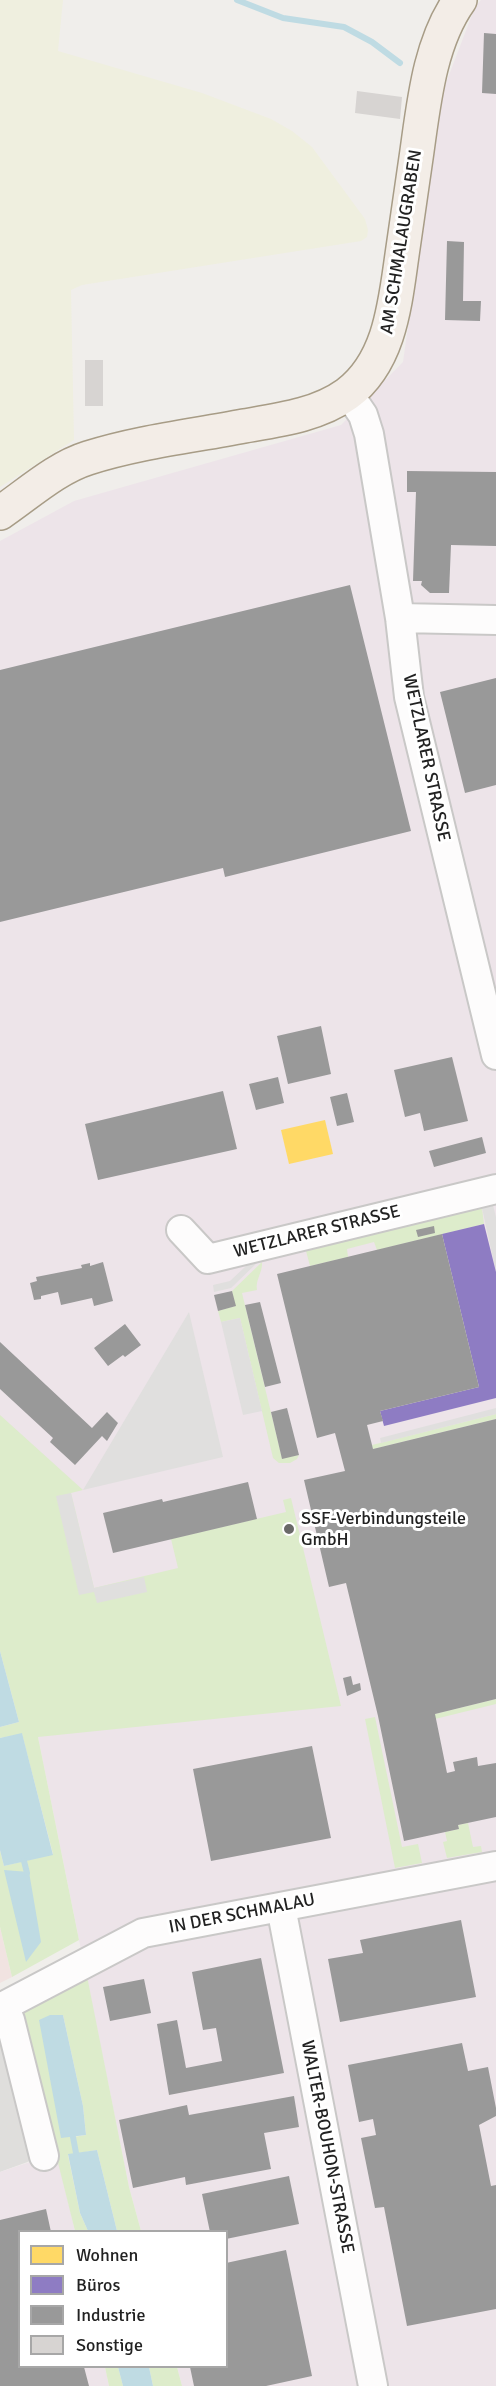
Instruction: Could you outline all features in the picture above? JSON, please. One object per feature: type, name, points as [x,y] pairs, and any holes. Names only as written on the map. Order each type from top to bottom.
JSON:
[{"type":"main road","name":"AM SCHMALAUGRABEN","points":[[0,513],[62,470],[86,459],[122,448],[291,416],[325,407],[348,393],[372,369],[386,340],[398,282],[423,107],[442,34],[460,0]]},
{"type":"street","name":"WETZLARER STRASSE","points":[[348,393],[363,415],[369,434],[400,618],[409,697],[496,1054]]},
{"type":"street","points":[[400,618],[496,620]]},
{"type":"street","name":"WETZLARER STRASSE","points":[[181,1230],[208,1259],[496,1189]]},
{"type":"street","name":"IN DER SCHMALAU","points":[[44,2156],[10,2020],[2,2007],[144,1933],[496,1866]]},
{"type":"street","name":"WALTER-BOUHON-STRASSE","points":[[281,1907],[373,2386]]},
{"type":"shaded area","points":[[481,0],[496,0],[496,2386],[182,2386],[177,2368],[228,2368],[228,2230],[141,2230],[129,2187],[38,1737],[0,1601],[0,541],[74,501],[341,425],[403,362],[441,96],[475,7]]},
{"type":"shaded area","points":[[493,1205],[496,1217],[496,1272],[482,1208]]},
{"type":"shaded area","points":[[260,1253],[261,1259],[231,1288],[214,1292],[213,1285],[230,1281]]},
{"type":"shaded area","points":[[189,1312],[223,1457],[83,1490]]},
{"type":"shaded area","points":[[240,1318],[262,1411],[243,1415],[221,1322]]},
{"type":"shaded area","points":[[496,1408],[496,1414],[381,1443],[380,1438]]},
{"type":"shaded area","points":[[71,1493],[94,1588],[144,1577],[147,1592],[97,1603],[94,1592],[79,1595],[56,1496]]},
{"type":"shaded area","points":[[0,1927],[12,1977],[0,1983]]},
{"type":"shaded area","points":[[0,2025],[33,2160],[0,2172]]},
{"type":"shaded area","points":[[57,2153],[75,2230],[18,2230],[18,2368],[105,2368],[109,2386],[0,2386],[0,2172]]},
{"type":"green space","points":[[0,0],[63,0],[58,51],[202,93],[271,119],[292,131],[312,147],[365,219],[368,230],[367,237],[361,241],[82,285],[71,290],[74,440],[0,487]]},
{"type":"green space","points":[[482,1208],[484,1224],[377,1250],[374,1242],[347,1249],[348,1257],[310,1266],[306,1251]]},
{"type":"green space","points":[[262,1262],[257,1290],[242,1293],[282,1458],[299,1455],[290,1463],[279,1463],[273,1458],[240,1318],[221,1322],[218,1311],[235,1306],[232,1291]]},
{"type":"green space","points":[[496,1414],[496,1419],[373,1449],[372,1445]]},
{"type":"green space","points":[[0,1415],[83,1490],[71,1493],[94,1588],[178,1568],[171,1539],[286,1512],[283,1500],[291,1498],[341,1706],[38,1737],[79,1940],[12,1977],[0,1927],[0,1850],[4,1866],[53,1854],[22,1734],[0,1738],[0,1727],[19,1722],[0,1651]]},
{"type":"green space","points":[[496,1699],[496,1704],[435,1719],[435,1714]]},
{"type":"green space","points":[[375,1717],[402,1847],[418,1844],[422,1863],[395,1868],[365,1719]]},
{"type":"green space","points":[[468,1823],[473,1847],[481,1846],[482,1852],[447,1858],[443,1842],[447,1841],[445,1832],[459,1829],[458,1825]]},
{"type":"green space","points":[[87,1976],[129,2187],[141,2230],[117,2230],[97,2150],[68,2155],[80,2213],[88,2230],[75,2230],[20,2010]],"holes":[[[50,2015],[63,2015],[83,2106],[86,2135],[73,2137]]]},
{"type":"green space","points":[[105,2368],[118,2368],[123,2386],[109,2386]]},
{"type":"green space","points":[[149,2368],[177,2368],[182,2386],[153,2386]]},
{"type":"water","points":[[0,1651],[19,1722],[0,1727]]},
{"type":"water","points":[[22,1733],[53,1855],[4,1866],[0,1850],[0,1738]]},
{"type":"water","points":[[4,1870],[29,1872],[41,1942],[26,1962]]},
{"type":"water","points":[[50,2015],[63,2015],[83,2106],[86,2135],[61,2138],[39,2020]]},
{"type":"water","points":[[97,2150],[117,2230],[88,2230],[80,2213],[68,2154]]},
{"type":"water","points":[[118,2368],[149,2368],[153,2386],[123,2386]]},
{"type":"building: Wohnen","points":[[325,1120],[333,1154],[289,1164],[281,1130]]},
{"type":"building: Büros","points":[[484,1224],[496,1272],[496,1398],[384,1426],[380,1411],[479,1387],[442,1234]]},
{"type":"building: Industrie","points":[[484,33],[496,34],[496,94],[482,93]]},
{"type":"building: Industrie","points":[[447,241],[464,242],[463,301],[481,301],[480,321],[445,320]]},
{"type":"building: Industrie","points":[[407,471],[496,472],[496,546],[451,545],[449,593],[430,593],[421,585],[422,581],[413,581],[416,492],[407,492]]},
{"type":"building: Industrie","points":[[350,585],[411,831],[225,877],[223,868],[0,922],[0,670]]},
{"type":"building: Industrie","points":[[496,678],[496,785],[465,793],[440,692]]},
{"type":"building: Industrie","points":[[321,1026],[331,1074],[288,1084],[277,1036]]},
{"type":"building: Industrie","points":[[452,1057],[468,1121],[424,1131],[420,1113],[405,1117],[394,1070]]},
{"type":"building: Industrie","points":[[278,1077],[284,1103],[256,1110],[249,1084]]},
{"type":"building: Industrie","points":[[223,1091],[237,1149],[98,1180],[85,1124]]},
{"type":"building: Industrie","points":[[347,1093],[354,1122],[337,1126],[330,1097]]},
{"type":"building: Industrie","points":[[482,1137],[486,1153],[434,1167],[429,1151]]},
{"type":"building: Industrie","points":[[434,1226],[435,1233],[418,1237],[416,1230]]},
{"type":"building: Industrie","points":[[442,1234],[479,1387],[380,1411],[383,1421],[367,1425],[373,1449],[496,1419],[496,1699],[435,1714],[447,1773],[455,1771],[453,1762],[477,1757],[478,1766],[496,1763],[496,1817],[458,1825],[459,1829],[404,1841],[378,1716],[346,1583],[329,1587],[304,1480],[345,1471],[335,1433],[317,1438],[277,1274]]},
{"type":"building: Industrie","points":[[103,1262],[113,1301],[94,1306],[92,1298],[61,1305],[58,1292],[34,1300],[30,1283],[37,1281],[36,1277],[82,1268],[81,1265],[90,1263],[90,1266]]},
{"type":"building: Industrie","points":[[232,1291],[236,1306],[218,1311],[214,1295]]},
{"type":"building: Industrie","points":[[260,1302],[281,1383],[265,1387],[245,1305]]},
{"type":"building: Industrie","points":[[125,1324],[141,1345],[108,1366],[94,1348]]},
{"type":"building: Industrie","points":[[0,1342],[92,1428],[107,1412],[118,1423],[107,1441],[102,1436],[75,1465],[50,1442],[53,1438],[0,1389]]},
{"type":"building: Industrie","points":[[287,1408],[299,1455],[282,1459],[271,1412]]},
{"type":"building: Industrie","points":[[248,1482],[257,1519],[113,1553],[103,1513]]},
{"type":"building: Industrie","points":[[351,1676],[353,1685],[360,1683],[361,1690],[347,1696],[343,1678]]},
{"type":"building: Industrie","points":[[312,1746],[331,1838],[211,1861],[193,1769]]},
{"type":"building: Industrie","points":[[461,1920],[476,1997],[340,2022],[328,1959],[363,1953],[360,1940]]},
{"type":"building: Industrie","points":[[261,1958],[284,2073],[169,2095],[157,2024],[177,2020],[186,2068],[222,2061],[216,2028],[203,2030],[192,1972]]},
{"type":"building: Industrie","points":[[144,1979],[151,2013],[110,2021],[103,1987]]},
{"type":"building: Industrie","points":[[462,2043],[468,2071],[488,2067],[496,2108],[496,2116],[479,2125],[491,2186],[496,2185],[496,2309],[407,2326],[384,2207],[375,2208],[361,2138],[376,2135],[373,2119],[359,2122],[348,2065]]},
{"type":"building: Industrie","points":[[294,2096],[299,2127],[264,2133],[271,2169],[186,2185],[185,2177],[133,2188],[119,2120],[187,2105],[189,2115]]},
{"type":"building: Industrie","points":[[289,2176],[299,2224],[228,2239],[228,2230],[210,2230],[202,2194]]},
{"type":"building: Industrie","points":[[46,2209],[51,2230],[18,2230],[18,2368],[84,2368],[89,2386],[0,2386],[0,2220]]},
{"type":"building: Industrie","points":[[286,2250],[312,2376],[266,2386],[194,2386],[190,2368],[228,2368],[228,2263]]},
{"type":"building: Sonstige","points":[[357,91],[402,97],[400,119],[355,113]]},
{"type":"building: Sonstige","points":[[85,360],[103,360],[103,406],[85,406]]},
{"type":"waterway","points":[[237,0],[283,18],[344,27],[372,42],[400,63]]},
{"type":"waterway","points":[[24,1861],[27,1873]]},
{"type":"waterway","points":[[73,2137],[76,2153]]},
{"type":"place","name":"SSF-Verbindungsteile GmbH","points":[[289,1529]]}]
